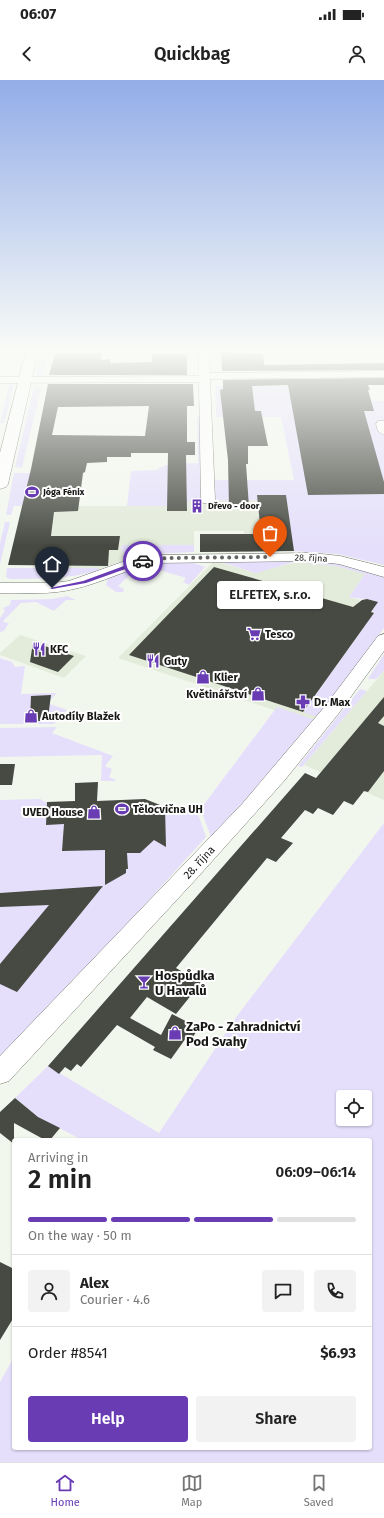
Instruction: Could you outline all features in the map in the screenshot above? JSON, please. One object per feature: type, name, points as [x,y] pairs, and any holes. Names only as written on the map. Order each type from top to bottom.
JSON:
[{"type":"main road","points":[[1,475],[16,416]]},
{"type":"street","points":[[206,416],[208,500]]},
{"type":"street","name":"28. října","points":[[0,588],[52,588],[72,585],[130,564],[156,559],[319,557],[340,560],[384,572]]},
{"type":"street","name":"28. října","points":[[0,1073],[197,865],[274,780],[328,716],[384,639]]},
{"type":"shaded area","points":[[2,416],[6,416],[4,423],[0,423]]},
{"type":"shaded area","points":[[27,416],[34,416],[22,468],[15,467]]},
{"type":"shaded area","points":[[197,416],[200,416],[202,462],[199,463],[202,463],[203,501],[188,501],[188,506],[127,506],[131,471],[157,470],[171,464],[198,463]]},
{"type":"shaded area","points":[[384,416],[384,565],[338,554],[294,551],[286,500],[213,501],[212,480],[294,480],[281,417],[216,417]]},
{"type":"shaded area","points":[[14,473],[48,473],[41,506],[14,506],[11,515],[6,515]]},
{"type":"shaded area","points":[[286,500],[294,551],[246,552],[244,531],[194,531],[194,545],[122,545],[121,550],[130,558],[100,569],[48,568],[53,524],[18,522],[22,506],[187,506],[188,501]]},
{"type":"shaded area","points":[[5,522],[10,522],[0,564],[0,544]]},
{"type":"shaded area","points":[[122,545],[194,545],[194,552],[150,554],[130,558],[121,550]]},
{"type":"shaded area","points":[[163,561],[184,561],[184,563],[194,563],[205,567],[189,585],[183,582],[186,578],[149,567],[139,566],[118,586],[124,589],[123,592],[116,592],[106,585],[107,580],[112,576],[125,570],[141,565]]},
{"type":"shaded area","name":"Tesco","points":[[214,561],[256,573],[294,563],[309,563],[336,566],[366,574],[349,597],[360,600],[357,603],[359,608],[384,615],[313,723],[118,658]]},
{"type":"shaded area","points":[[217,561],[288,561],[294,562],[256,573]]},
{"type":"shaded area","points":[[307,561],[337,563],[384,575],[384,628],[318,717],[303,712],[374,613],[371,609],[374,609],[376,605],[374,601],[371,600],[349,597],[365,574],[336,566],[307,563]]},
{"type":"shaded area","points":[[7,568],[98,568],[99,570],[66,577],[44,579],[10,579],[6,577]]},
{"type":"shaded area","points":[[67,596],[76,600],[66,600],[54,611],[36,602],[21,603],[4,620],[3,622],[9,623],[4,631],[0,632],[0,618],[5,611],[3,608],[10,605],[11,600],[52,599]]},
{"type":"shaded area","points":[[20,635],[86,656],[64,678],[0,655],[0,653]]},
{"type":"shaded area","points":[[384,654],[384,671],[376,679],[368,679]]},
{"type":"shaded area","points":[[0,658],[12,662],[15,667],[25,666],[21,694],[57,693],[47,703],[67,710],[54,724],[0,724]]},
{"type":"shaded area","points":[[384,671],[384,800],[304,765]]},
{"type":"shaded area","points":[[360,689],[365,690],[366,692],[302,767],[298,766]]},
{"type":"shaded area","points":[[277,707],[315,720],[256,789],[211,837],[202,813],[199,811]]},
{"type":"shaded area","points":[[57,727],[52,733],[113,756],[105,766],[112,769],[109,777],[116,780],[101,781],[102,755],[0,757],[0,728]]},
{"type":"shaded area","points":[[40,799],[47,803],[164,809],[168,803],[198,814],[206,837],[80,976],[0,1060],[0,800]]},
{"type":"shaded area","points":[[384,823],[384,1462],[0,1462],[0,1382],[12,1361],[12,1450],[372,1450],[372,1138],[78,1138],[38,1117],[15,1098],[48,1066],[159,1133],[237,1016]]},
{"type":"building","points":[[42,416],[56,416],[52,435],[145,436],[148,416],[187,416],[187,442],[195,442],[195,455],[186,455],[187,511],[167,511],[168,453],[131,453],[131,457],[107,457],[107,462],[87,463],[85,472],[83,473],[78,511],[54,512],[51,536],[120,536],[118,550],[109,550],[108,566],[8,565],[31,469]]},
{"type":"building","points":[[223,416],[262,416],[268,446],[248,446],[248,464],[246,464],[249,507],[229,507],[228,460]]},
{"type":"building","points":[[294,416],[366,416],[384,482],[384,494],[308,495]]},
{"type":"building","points":[[257,495],[286,495],[294,551],[200,552],[200,534],[261,534]]},
{"type":"building","name":"Tesco","points":[[214,567],[353,607],[362,600],[367,599],[378,602],[371,612],[374,613],[303,712],[129,655]]},
{"type":"building","name":"KFC","points":[[33,642],[74,656],[58,672],[30,662]]},
{"type":"building","points":[[51,695],[48,718],[44,718],[44,721],[30,721],[31,696]]},
{"type":"building","points":[[384,697],[384,716],[378,723],[384,726],[384,771],[368,792],[364,791],[353,805],[344,801],[333,815],[318,808],[313,814],[305,810],[281,838],[293,843],[276,862],[267,858],[176,968],[201,983],[176,1014],[147,997],[130,1018],[161,1035],[172,1014],[199,1028],[190,1041],[186,1038],[171,1059],[153,1050],[155,1047],[117,1025],[81,1067],[77,1064],[71,1071],[65,1067],[59,1074],[48,1066],[305,773],[316,778]]},
{"type":"building","points":[[0,764],[15,764],[12,785],[0,785]]},
{"type":"building","points":[[98,782],[97,801],[145,799],[165,807],[166,847],[154,840],[140,853],[127,853],[128,869],[126,869],[126,873],[105,885],[105,850],[62,851],[64,824],[46,825],[47,802],[75,801],[75,783]]},
{"type":"building","points":[[103,886],[17,992],[0,984],[0,964],[49,905],[0,907],[0,893]]},
{"type":"building","points":[[15,1098],[38,1117],[60,1128],[52,1138],[41,1138],[14,1123],[14,1138],[12,1138],[12,1142],[0,1133],[0,1112]]},
{"type":"building","points":[[0,1262],[12,1268],[12,1320],[0,1340]]},
{"type":"way so far","points":[[143,561],[167,558],[270,557]]},
{"type":"place","name":"Jóga Fénix","points":[[32,492]]},
{"type":"place","name":"Dřevo - door","points":[[197,506]]},
{"type":"place","name":"ELFETEX, s.r.o.","points":[[270,557]]},
{"type":"place","name":"Tesco","points":[[254,634]]},
{"type":"place","name":"KFC","points":[[39,649]]},
{"type":"place","name":"Guty","points":[[153,661]]},
{"type":"place","name":"Klier","points":[[203,677]]},
{"type":"place","name":"Květinářství","points":[[258,694]]},
{"type":"place","name":"Dr. Max","points":[[303,702]]},
{"type":"place","name":"Autodíly Blažek","points":[[31,716]]},
{"type":"place","name":"Tělocvična UH","points":[[122,809]]},
{"type":"place","name":"UVED House","points":[[94,812]]},
{"type":"place","name":"Hospůdka U Havalů","points":[[144,982]]},
{"type":"place","name":"ZaPo - Zahradnictví Pod Svahy","points":[[175,1033]]},
{"type":"route","points":[[52,588],[88,581],[130,564],[143,561]]}]
